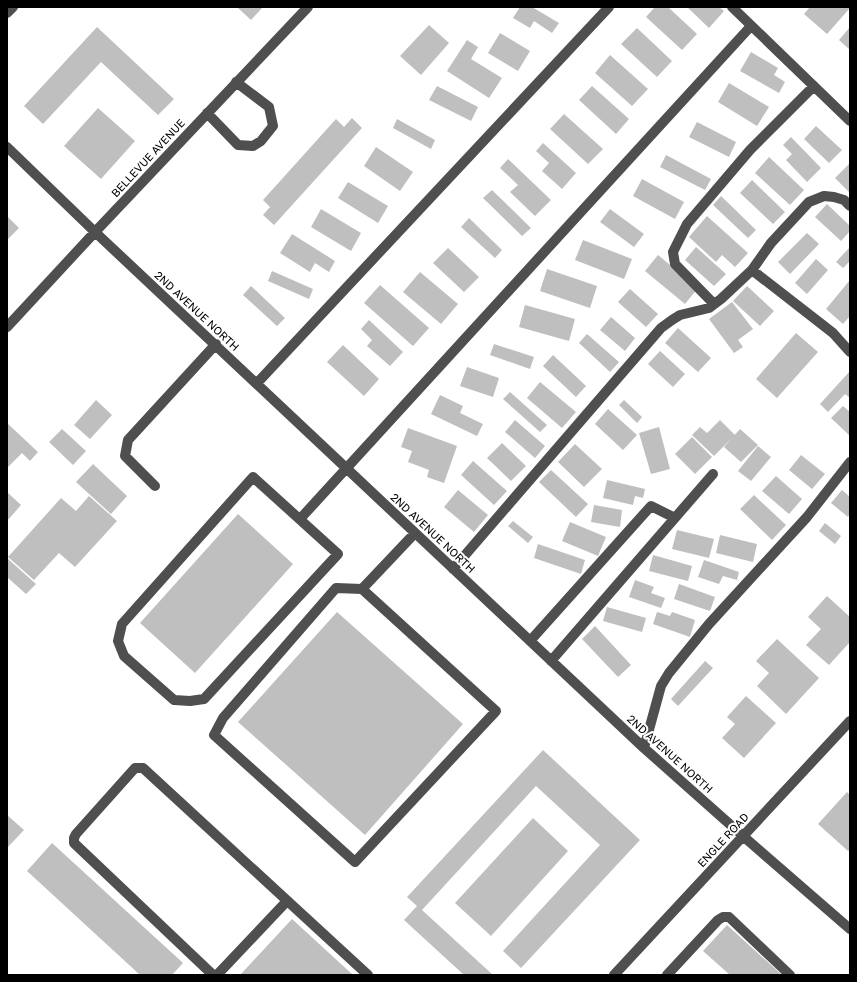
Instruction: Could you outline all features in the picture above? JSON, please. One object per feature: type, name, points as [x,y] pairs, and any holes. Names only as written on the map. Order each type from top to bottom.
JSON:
[{"type":"street","points":[[7,13],[13,7]]},
{"type":"street","name":"BELLEVUE AVENUE","points":[[7,327],[308,7]]},
{"type":"street","points":[[257,383],[609,7]]},
{"type":"street","points":[[732,7],[850,121]]},
{"type":"street","points":[[300,519],[751,26]]},
{"type":"street","points":[[207,113],[238,145],[253,146],[262,141],[274,126],[269,107],[236,82]]},
{"type":"street","points":[[714,304],[675,264],[673,252],[687,224],[696,213],[750,150],[814,86]]},
{"type":"street","name":"2ND AVENUE NORTH","points":[[7,147],[95,232],[216,344],[644,748],[850,929]]},
{"type":"street","points":[[453,569],[662,328],[680,315],[708,308],[721,299],[752,270],[771,243],[809,202],[824,196],[844,200],[850,206]]},
{"type":"street","points":[[752,270],[833,333],[850,352]]},
{"type":"street","points":[[155,486],[125,456],[128,440],[216,344]]},
{"type":"street","points":[[644,748],[661,686],[669,673],[709,624],[807,517],[850,462]]},
{"type":"street","points":[[551,661],[713,474]]},
{"type":"street","points":[[253,477],[300,519],[338,554],[204,699],[190,702],[174,700],[124,656],[118,641],[122,624],[253,477]]},
{"type":"street","points":[[530,641],[651,506],[675,518]]},
{"type":"street","points":[[362,589],[496,711],[355,862],[214,735],[223,718],[336,588],[362,589],[415,533]]},
{"type":"street","name":"ENGLE ROAD","points":[[614,975],[850,721]]},
{"type":"street","points":[[212,975],[74,843],[76,834],[135,768],[143,768],[368,975]]},
{"type":"street","points":[[217,975],[287,901]]},
{"type":"street","points":[[667,975],[718,920],[723,917],[729,917],[790,975]]},
{"type":"building","points":[[237,7],[263,7],[251,20]]},
{"type":"building","points":[[520,7],[532,7],[559,23],[552,33],[534,21],[530,28],[513,18]]},
{"type":"building","points":[[655,7],[668,7],[697,34],[682,50],[646,17]]},
{"type":"building","points":[[687,7],[719,7],[724,11],[709,28]]},
{"type":"building","points":[[810,7],[850,8],[827,34],[804,14]]},
{"type":"building","points":[[429,25],[449,43],[421,75],[400,56]]},
{"type":"building","points":[[97,27],[174,99],[158,115],[101,62],[43,124],[24,106]]},
{"type":"building","points":[[850,27],[850,50],[839,40]]},
{"type":"building","points":[[637,28],[672,61],[657,77],[621,44]]},
{"type":"building","points":[[500,33],[530,51],[518,71],[488,53]]},
{"type":"building","points":[[467,40],[478,47],[471,59],[502,78],[489,98],[447,71]]},
{"type":"building","points":[[751,52],[778,68],[774,75],[785,82],[779,93],[740,71]]},
{"type":"building","points":[[610,55],[648,89],[632,106],[595,73]]},
{"type":"building","points":[[729,83],[769,107],[757,126],[718,102]]},
{"type":"building","points":[[437,86],[478,107],[471,121],[429,100]]},
{"type":"building","points":[[592,86],[629,119],[616,134],[579,100]]},
{"type":"building","points":[[98,108],[135,141],[101,179],[64,146]]},
{"type":"building","points":[[564,114],[603,149],[588,164],[550,129]]},
{"type":"building","points":[[352,118],[362,128],[274,225],[263,215],[270,207],[263,200],[336,119],[344,127]]},
{"type":"building","points":[[397,119],[435,140],[431,149],[393,128]]},
{"type":"building","points":[[697,122],[736,142],[729,157],[689,137]]},
{"type":"building","points":[[816,126],[842,150],[829,163],[804,139]]},
{"type":"building","points":[[791,137],[821,168],[807,182],[786,160],[792,154],[783,145]]},
{"type":"building","points":[[543,143],[576,173],[562,189],[542,171],[549,163],[536,151]]},
{"type":"building","points":[[376,147],[413,172],[400,191],[364,166]]},
{"type":"building","points":[[666,155],[711,179],[705,190],[660,167]]},
{"type":"building","points":[[769,157],[804,190],[790,205],[755,173]]},
{"type":"building","points":[[508,159],[551,200],[535,216],[510,192],[518,185],[500,168]]},
{"type":"building","points":[[850,163],[850,191],[849,192],[835,178]]},
{"type":"building","points":[[642,179],[684,202],[675,219],[633,196]]},
{"type":"building","points":[[752,180],[785,212],[773,224],[740,193]]},
{"type":"building","points":[[348,182],[388,206],[378,223],[338,198]]},
{"type":"building","points":[[492,190],[531,228],[522,236],[483,198]]},
{"type":"building","points":[[721,196],[756,230],[748,238],[713,205]]},
{"type":"building","points":[[827,204],[850,226],[850,231],[841,241],[815,217]]},
{"type":"building","points":[[321,209],[361,233],[351,251],[311,227]]},
{"type":"building","points":[[610,209],[644,234],[634,247],[600,222]]},
{"type":"building","points":[[7,216],[19,228],[7,240]]},
{"type":"building","points":[[707,216],[748,253],[735,267],[722,255],[716,262],[689,237]]},
{"type":"building","points":[[469,218],[502,250],[495,258],[461,227]]},
{"type":"building","points":[[807,233],[819,244],[790,274],[778,262]]},
{"type":"building","points":[[292,234],[335,261],[329,272],[315,263],[310,272],[280,253]]},
{"type":"building","points":[[583,240],[632,259],[624,279],[575,260]]},
{"type":"building","points":[[696,247],[726,274],[714,286],[685,260]]},
{"type":"building","points":[[850,247],[850,261],[843,268],[836,262]]},
{"type":"building","points":[[448,248],[479,277],[464,292],[433,263]]},
{"type":"building","points":[[658,255],[698,288],[685,304],[645,271]]},
{"type":"building","points":[[816,259],[828,270],[807,294],[795,283]]},
{"type":"building","points":[[547,269],[597,286],[590,308],[540,291]]},
{"type":"building","points":[[272,271],[313,289],[309,299],[268,281]]},
{"type":"building","points":[[420,272],[458,304],[441,324],[403,292]]},
{"type":"building","points":[[850,280],[850,316],[843,324],[826,309]]},
{"type":"building","points":[[380,285],[429,328],[413,346],[364,303]]},
{"type":"building","points":[[251,286],[285,318],[277,326],[243,295]]},
{"type":"building","points":[[747,286],[774,311],[760,326],[733,301]]},
{"type":"building","points":[[630,289],[658,314],[646,327],[618,302]]},
{"type":"building","points":[[732,302],[753,329],[738,340],[743,347],[734,353],[709,319]]},
{"type":"building","points":[[525,305],[575,319],[569,341],[519,327]]},
{"type":"building","points":[[611,317],[635,338],[625,351],[600,330]]},
{"type":"building","points":[[369,320],[403,352],[390,366],[367,346],[372,340],[361,329]]},
{"type":"building","points":[[678,328],[711,358],[698,372],[665,343]]},
{"type":"building","points":[[796,333],[818,352],[777,398],[756,379]]},
{"type":"building","points":[[587,334],[619,362],[610,372],[579,343]]},
{"type":"building","points":[[494,344],[534,357],[530,369],[490,355]]},
{"type":"building","points":[[343,345],[379,379],[364,396],[327,362]]},
{"type":"building","points":[[660,351],[685,374],[673,387],[648,364]]},
{"type":"building","points":[[553,355],[586,386],[576,397],[543,366]]},
{"type":"building","points":[[467,367],[499,378],[493,397],[460,386]]},
{"type":"building","points":[[850,371],[850,398],[845,394],[828,412],[820,404]]},
{"type":"building","points":[[540,382],[576,412],[562,428],[527,398]]},
{"type":"building","points":[[510,392],[547,425],[540,432],[503,399]]},
{"type":"building","points":[[440,395],[463,406],[460,413],[483,424],[477,436],[431,414]]},
{"type":"building","points":[[96,400],[112,415],[90,439],[74,425]]},
{"type":"building","points":[[624,400],[642,417],[637,423],[619,405]]},
{"type":"building","points":[[843,406],[850,412],[850,436],[831,418]]},
{"type":"building","points":[[608,409],[637,435],[623,450],[595,424]]},
{"type":"building","points":[[515,420],[545,446],[535,458],[505,432]]},
{"type":"building","points":[[720,420],[735,435],[714,456],[692,435],[700,427],[707,433]]},
{"type":"building","points":[[7,423],[38,452],[30,461],[22,453],[7,468]]},
{"type":"building","points":[[659,427],[670,469],[651,474],[639,433]]},
{"type":"building","points":[[408,428],[457,446],[444,483],[427,477],[429,470],[408,462],[412,451],[401,447]]},
{"type":"building","points":[[62,429],[86,451],[73,465],[49,442]]},
{"type":"building","points":[[740,429],[758,445],[741,462],[724,447]]},
{"type":"building","points":[[692,437],[712,457],[695,474],[675,454]]},
{"type":"building","points":[[502,443],[526,466],[511,481],[487,458]]},
{"type":"building","points":[[575,444],[602,469],[584,487],[558,462]]},
{"type":"building","points":[[758,446],[771,457],[751,481],[738,471]]},
{"type":"building","points":[[801,455],[825,474],[812,489],[789,470]]},
{"type":"building","points":[[473,461],[507,491],[494,505],[461,475]]},
{"type":"building","points":[[93,464],[127,496],[111,514],[76,482]]},
{"type":"building","points":[[551,470],[588,504],[576,517],[539,482]]},
{"type":"building","points":[[776,476],[802,499],[789,514],[762,491]]},
{"type":"building","points":[[607,480],[645,489],[643,498],[635,496],[633,505],[603,498]]},
{"type":"building","points":[[458,490],[488,515],[474,532],[444,507]]},
{"type":"building","points":[[842,490],[850,497],[850,514],[848,517],[831,503]]},
{"type":"building","points":[[7,492],[21,505],[7,521]]},
{"type":"building","points":[[754,495],[786,525],[772,540],[740,509]]},
{"type":"building","points":[[89,496],[117,521],[75,567],[59,553],[34,580],[8,557],[61,498],[76,511]]},
{"type":"building","points":[[594,505],[622,510],[620,527],[591,522]]},
{"type":"building","points":[[238,514],[293,564],[195,673],[140,623]]},
{"type":"building","points":[[513,521],[533,537],[528,543],[508,526]]},
{"type":"building","points":[[570,522],[606,537],[598,556],[562,541]]},
{"type":"building","points":[[825,523],[841,536],[835,544],[819,531]]},
{"type":"building","points":[[677,530],[714,539],[709,558],[672,549]]},
{"type":"building","points":[[720,535],[757,544],[753,562],[716,553]]},
{"type":"building","points":[[538,544],[585,560],[581,574],[534,558]]},
{"type":"building","points":[[653,555],[692,566],[688,581],[649,571]]},
{"type":"building","points":[[7,558],[36,584],[26,594],[7,577]]},
{"type":"building","points":[[704,560],[739,572],[737,580],[723,576],[719,584],[698,577]]},
{"type":"building","points":[[635,580],[654,587],[651,593],[665,598],[661,608],[629,597]]},
{"type":"building","points":[[679,584],[715,597],[710,611],[674,599]]},
{"type":"building","points":[[827,596],[850,617],[850,642],[829,665],[806,645],[821,629],[808,617]]},
{"type":"building","points":[[607,607],[646,618],[642,632],[603,621]]},
{"type":"building","points":[[337,612],[463,724],[365,835],[238,722]]},
{"type":"building","points":[[657,612],[670,616],[672,612],[695,620],[690,637],[653,624]]},
{"type":"building","points":[[595,626],[631,665],[618,677],[582,639]]},
{"type":"building","points":[[777,639],[819,678],[786,714],[757,686],[769,673],[756,661]]},
{"type":"building","points":[[705,661],[713,668],[678,706],[671,699]]},
{"type":"building","points":[[746,696],[776,723],[744,758],[722,738],[735,724],[727,717]]},
{"type":"building","points":[[543,750],[640,840],[521,968],[503,951],[600,845],[536,786],[422,910],[493,975],[464,975],[404,920],[417,906],[407,897]]},
{"type":"building","points":[[847,792],[850,795],[850,849],[848,851],[818,824]]},
{"type":"building","points":[[7,815],[24,830],[7,848]]},
{"type":"building","points":[[533,818],[568,851],[491,936],[455,903]]},
{"type":"building","points":[[52,843],[183,963],[172,975],[140,975],[27,871]]},
{"type":"building","points":[[292,919],[353,975],[240,975]]},
{"type":"building","points":[[727,925],[782,975],[730,975],[703,951]]}]
